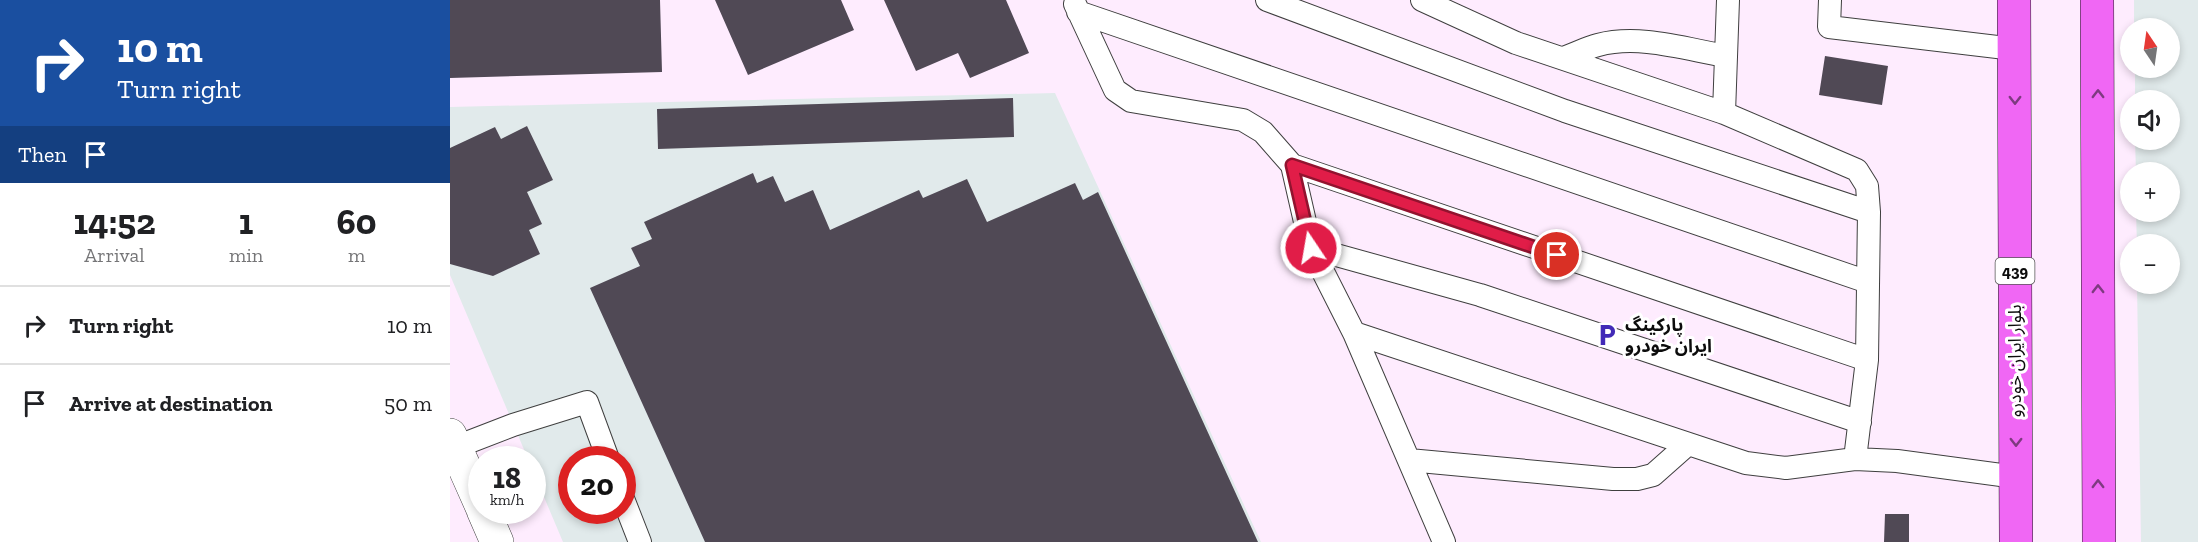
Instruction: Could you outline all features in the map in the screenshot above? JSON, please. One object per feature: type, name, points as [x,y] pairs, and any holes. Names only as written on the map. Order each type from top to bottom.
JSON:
[{"type":"main road","name":"بلوار ایران خودرو","points":[[2014,0],[2016,542]]},
{"type":"main road","points":[[2097,0],[2098,542]]},
{"type":"street","points":[[453,441],[468,476]]},
{"type":"street","points":[[489,524],[497,542]]},
{"type":"lane","points":[[1267,0],[1565,111],[1869,212]]},
{"type":"lane","points":[[1422,0],[1516,42],[1724,113],[1857,170],[1867,186],[1869,212],[1866,360],[1855,459]]},
{"type":"lane","points":[[1724,113],[1728,0]]},
{"type":"lane","points":[[1830,0],[1829,27],[2014,49]]},
{"type":"lane","points":[[1076,6],[1868,282]]},
{"type":"lane","points":[[1076,6],[1115,90],[1131,101],[1243,120],[1263,132],[1292,165],[1311,248],[1354,333],[1444,542]]},
{"type":"lane","points":[[1563,58],[1598,45],[1642,41],[1726,56]]},
{"type":"lane","points":[[1292,165],[1866,360]]},
{"type":"lane","points":[[1311,248],[1480,295],[1860,422]]},
{"type":"lane","points":[[1354,333],[1746,463],[1786,468],[1855,459],[1897,461],[2016,477]]},
{"type":"lane","points":[[453,441],[587,402],[603,446]]},
{"type":"lane","points":[[1409,460],[1613,479],[1637,479],[1653,476],[1688,444]]},
{"type":"lane","points":[[633,524],[640,542]]},
{"type":"shaded area","points":[[2134,0],[2198,0],[2198,542],[2141,542],[2137,294],[2180,294],[2180,234],[2137,234],[2136,222],[2180,222],[2180,162],[2136,162],[2135,150],[2180,150],[2180,90],[2135,90],[2135,78],[2180,78],[2180,18],[2134,18]]},
{"type":"shaded area","points":[[1055,93],[1261,542],[563,542],[546,502],[546,446],[522,446],[450,275],[450,107]]},
{"type":"building","points":[[450,0],[660,0],[662,72],[450,78]]},
{"type":"building","points":[[715,0],[841,0],[854,30],[748,75]]},
{"type":"building","points":[[884,0],[1006,0],[1029,53],[970,78],[958,53],[916,71]]},
{"type":"building","points":[[1825,56],[1888,66],[1882,105],[1819,95]]},
{"type":"building","points":[[1013,98],[1014,137],[658,149],[657,109]]},
{"type":"building","points":[[527,126],[553,180],[527,192],[542,224],[529,230],[540,254],[493,276],[450,264],[450,148],[495,127],[501,139]]},
{"type":"building","points":[[753,173],[757,183],[773,176],[785,202],[813,190],[830,230],[919,190],[923,198],[967,179],[987,222],[1075,183],[1083,200],[1098,192],[1258,542],[705,542],[590,288],[640,266],[631,248],[652,239],[644,222]]},
{"type":"building","points":[[1885,514],[1909,514],[1909,542],[1884,542]]},
{"type":"place","name":"پارکینگ ایران خودرو","points":[[1607,335]]},
{"type":"route","points":[[1311,248],[1292,165],[1557,255]]}]
